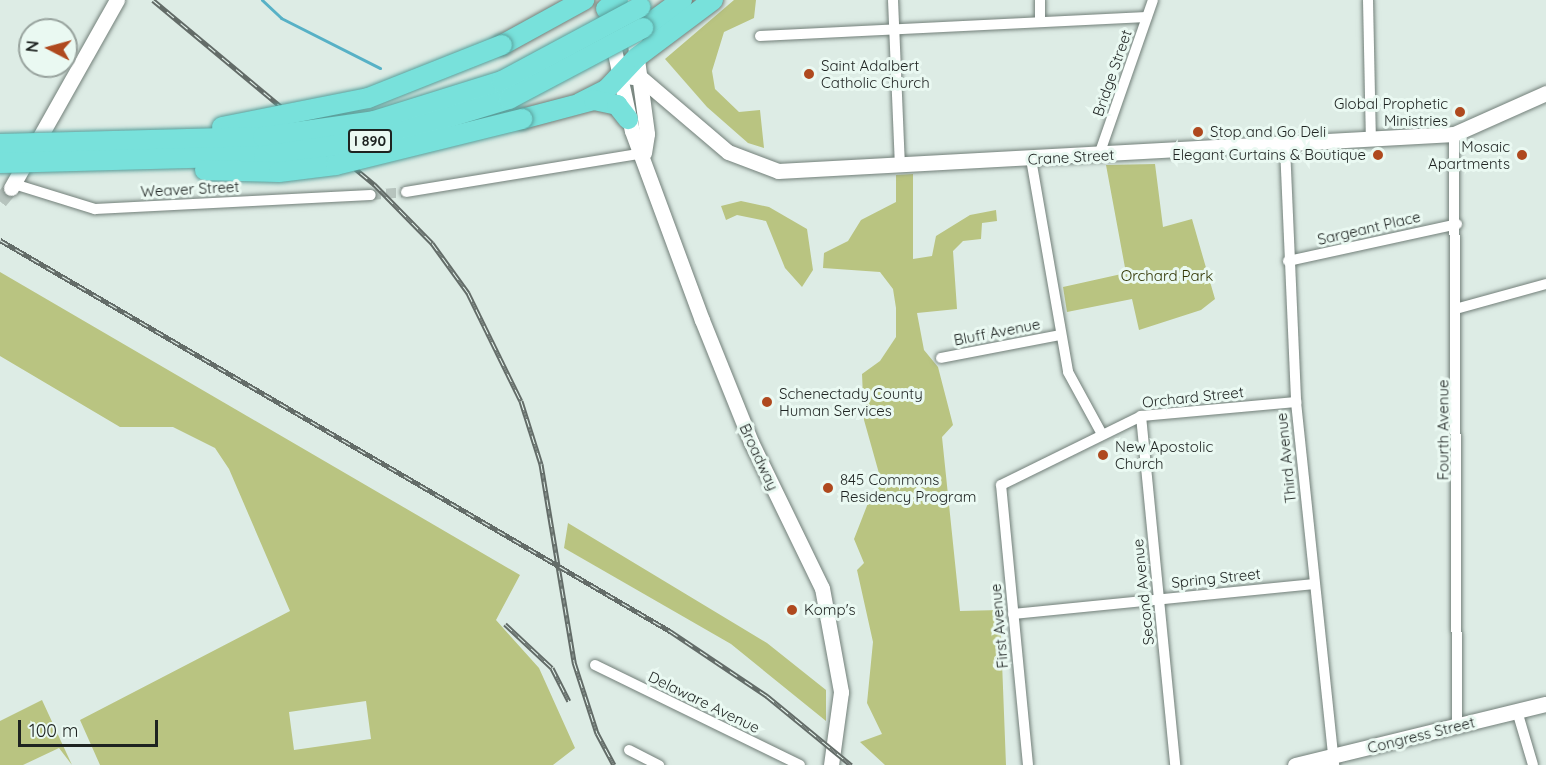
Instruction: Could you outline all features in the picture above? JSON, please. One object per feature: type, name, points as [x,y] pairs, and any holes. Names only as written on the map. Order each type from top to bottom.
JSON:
[{"type":"highway","name":"I 890","points":[[0,144],[73,152],[264,156],[378,139],[509,99],[643,27],[682,0]]},
{"type":"highway","points":[[580,103],[713,0]]},
{"type":"highway","points":[[73,152],[313,113],[395,90],[502,45],[578,2]]},
{"type":"highway","name":"I 890","points":[[0,163],[73,152],[263,137],[391,117],[524,71],[640,2]]},
{"type":"highway","points":[[73,152],[293,171],[381,156],[580,103],[610,102],[628,119]]},
{"type":"street","points":[[13,186],[117,0]]},
{"type":"street","points":[[892,0],[900,164]]},
{"type":"street","points":[[1040,0],[1040,21]]},
{"type":"street","name":"Bridge Street","points":[[1099,156],[1153,0]]},
{"type":"street","points":[[1368,0],[1371,141]]},
{"type":"street","name":"Broadway","points":[[640,2],[637,57],[647,134],[644,153]]},
{"type":"street","name":"Broadway","points":[[609,3],[628,119],[644,153],[726,383],[822,588],[841,692],[831,765]]},
{"type":"street","points":[[760,36],[894,27],[1147,17]]},
{"type":"street","points":[[619,75],[641,78]]},
{"type":"street","name":"Crane Street","points":[[641,78],[748,164],[778,171],[1285,147],[1454,134],[1546,93]]},
{"type":"street","name":"Fourth Avenue","points":[[1454,134],[1459,308],[1457,726]]},
{"type":"street","name":"Third Avenue","points":[[1285,147],[1288,261],[1296,402],[1333,761]]},
{"type":"street","points":[[406,192],[644,153]]},
{"type":"street","points":[[1031,159],[1068,372],[1102,434]]},
{"type":"street","name":"Weaver Street","points":[[13,186],[95,209],[371,195]]},
{"type":"street","name":"Sargeant Place","points":[[1288,261],[1457,224]]},
{"type":"street","points":[[1459,308],[1546,284]]},
{"type":"street","name":"Bluff Avenue","points":[[941,358],[1060,335]]},
{"type":"street","name":"Orchard Street","points":[[1001,485],[1141,416],[1296,402]]},
{"type":"street","name":"Second Avenue","points":[[1141,416],[1175,765]]},
{"type":"street","name":"First Avenue","points":[[1001,485],[1028,765]]},
{"type":"street","name":"Spring Street","points":[[1013,614],[1315,584]]},
{"type":"street","name":"Delaware Avenue","points":[[595,666],[800,765]]},
{"type":"street","name":"Congress Street","points":[[1295,765],[1333,761],[1546,704]]},
{"type":"street","points":[[1517,711],[1533,765]]},
{"type":"street","points":[[629,750],[659,765]]},
{"type":"green space","points":[[734,0],[756,0],[754,18],[724,32],[712,71],[715,89],[739,112],[760,110],[764,148],[748,143],[707,107],[665,59]]},
{"type":"green space","name":"Orchard Park","points":[[1155,164],[1163,227],[1192,219],[1215,299],[1201,310],[1139,330],[1132,299],[1067,312],[1063,287],[1126,273],[1106,165]]},
{"type":"green space","points":[[913,174],[913,259],[932,256],[936,236],[970,215],[996,210],[997,221],[982,223],[981,239],[963,241],[953,251],[957,309],[917,313],[924,350],[938,367],[953,425],[942,437],[960,611],[1000,610],[1006,765],[885,765],[860,742],[882,734],[867,703],[873,642],[857,570],[864,563],[854,539],[870,498],[882,484],[864,420],[862,374],[880,361],[896,337],[896,308],[893,289],[880,272],[823,268],[824,253],[848,241],[861,220],[896,202],[896,175]]},
{"type":"green space","points":[[741,201],[769,207],[807,229],[813,270],[802,287],[785,268],[766,221],[737,215],[726,220],[721,206]]},
{"type":"green space","points":[[0,272],[520,575],[496,620],[539,668],[575,748],[553,765],[100,765],[80,720],[290,611],[229,469],[215,448],[173,427],[120,427],[0,356]],"holes":[[[366,701],[371,739],[294,750],[289,712]]]},
{"type":"green space","points":[[568,523],[767,643],[826,690],[826,721],[731,644],[564,548]]},
{"type":"green space","points":[[42,700],[72,765],[59,748],[23,765],[0,765],[0,721]]},
{"type":"waterway","points":[[262,0],[281,18],[380,68]]},
{"type":"tunnel","points":[[0,201],[11,188]]},
{"type":"tunnel","points":[[371,195],[406,192]]},
{"type":"railway","points":[[153,0],[374,184],[432,243],[468,293],[521,401],[541,464],[574,662],[597,733],[614,765]]},
{"type":"railway","points":[[0,240],[670,631],[767,696],[851,765]]},
{"type":"railway","points":[[505,624],[552,668],[569,701]]},
{"type":"place","name":"Saint Adalbert Catholic Church","points":[[809,74]]},
{"type":"place","name":"Global Prophetic Ministries","points":[[1460,112]]},
{"type":"place","name":"Stop and Go Deli","points":[[1198,132]]},
{"type":"place","name":"Elegant Curtains & Boutique","points":[[1378,155]]},
{"type":"place","name":"Mosaic Apartments","points":[[1522,155]]},
{"type":"place","name":"Schenectady County Human Services","points":[[767,402]]},
{"type":"place","name":"New Apostolic Church","points":[[1103,455]]},
{"type":"place","name":"845 Commons Residency Program","points":[[828,488]]},
{"type":"place","name":"Komp's","points":[[792,610]]}]
